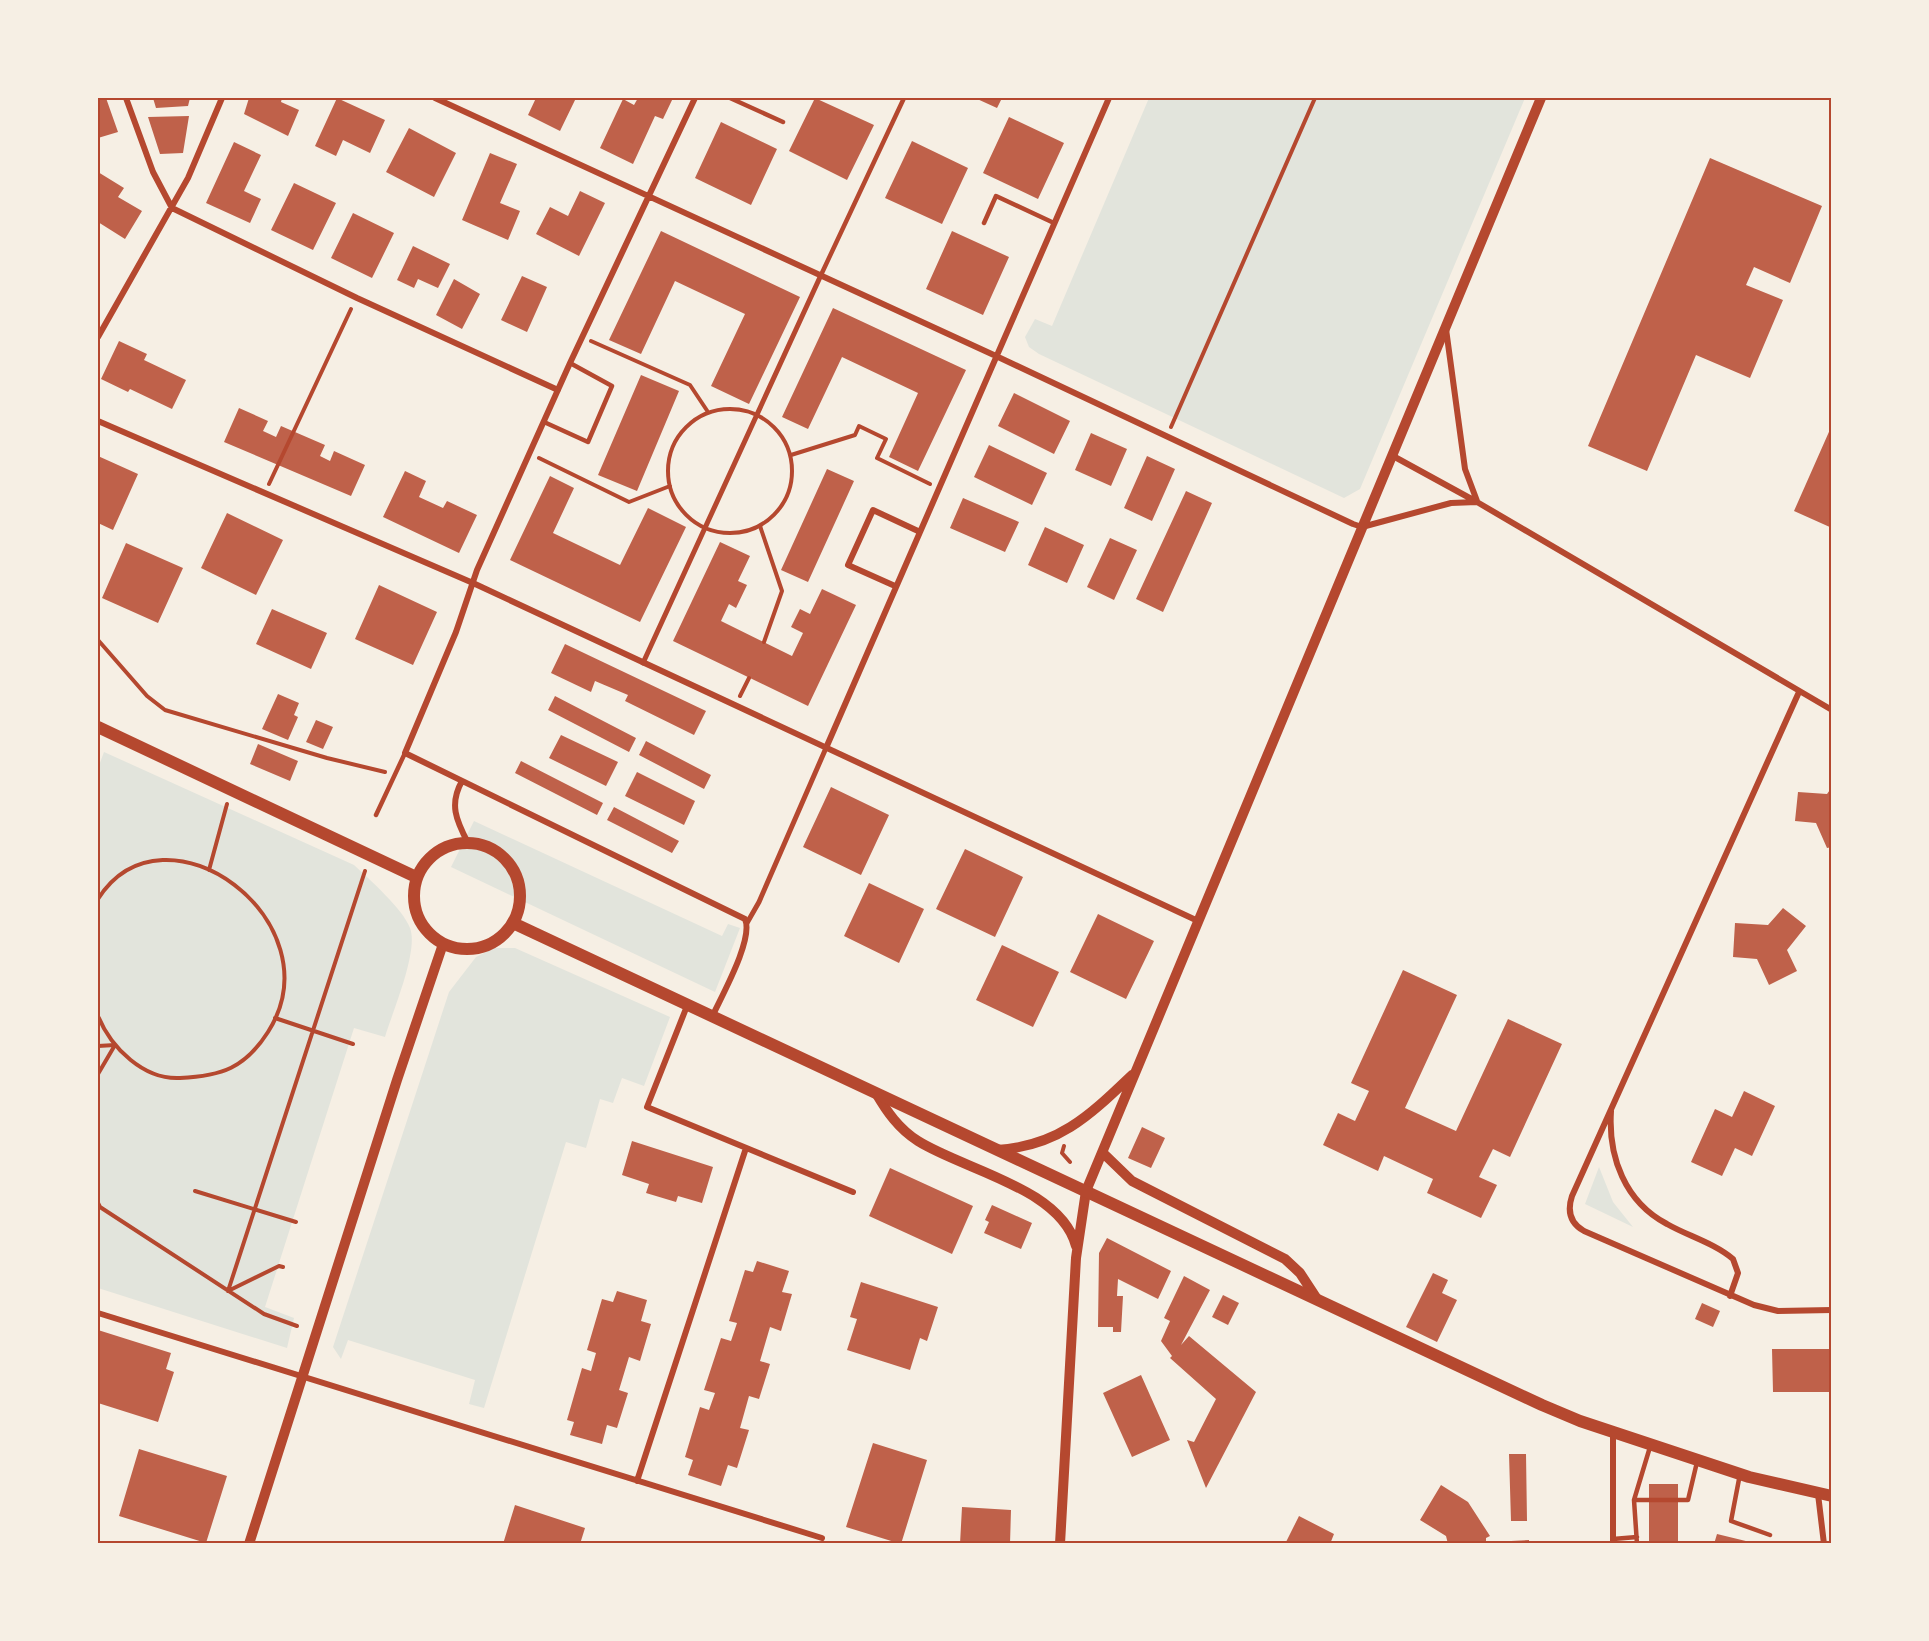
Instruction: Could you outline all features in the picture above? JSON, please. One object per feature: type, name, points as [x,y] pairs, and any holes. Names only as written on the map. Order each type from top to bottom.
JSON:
[{"type":"main road","points":[[98,727],[416,877]]},
{"type":"main road","points":[[468,843],[492,849],[511,866],[520,891],[513,923],[501,936],[478,948],[465,949],[443,944],[430,935],[417,913],[414,901],[416,877],[432,855],[449,846],[468,843]]},
{"type":"main road","points":[[513,923],[1542,1405],[1613,1432],[1740,1474],[1832,1496]]},
{"type":"street","points":[[126,98],[153,172],[172,208],[357,298],[558,390]]},
{"type":"street","points":[[98,337],[188,178],[222,98]]},
{"type":"street","points":[[435,98],[1362,527],[1451,503],[1477,502]]},
{"type":"street","points":[[695,98],[558,390],[473,583],[456,632],[405,753],[741,916],[747,923]]},
{"type":"street","points":[[712,1017],[741,952],[747,923],[759,902],[918,531],[1109,98]]},
{"type":"street","points":[[1060,1544],[1077,1250],[1086,1191],[1541,98]]},
{"type":"street","points":[[643,663],[821,275]]},
{"type":"street","points":[[1445,325],[1465,469],[1477,502]]},
{"type":"street","points":[[98,420],[473,583],[1198,921]]},
{"type":"street","points":[[1393,456],[1477,502],[1832,710]]},
{"type":"street","points":[[895,586],[848,565],[873,510],[918,531]]},
{"type":"street","points":[[1799,692],[1611,1105],[1572,1196],[1570,1216],[1584,1232],[1730,1296],[1778,1311],[1832,1310]]},
{"type":"street","points":[[462,781],[455,794],[454,810],[468,843]]},
{"type":"street","points":[[249,1544],[443,944]]},
{"type":"street","points":[[687,1006],[647,1107],[853,1192]]},
{"type":"street","points":[[998,1150],[1030,1145],[1069,1130],[1097,1109],[1134,1073]]},
{"type":"street","points":[[876,1093],[896,1123],[918,1141],[1021,1190],[1046,1205],[1065,1223],[1077,1250]]},
{"type":"street","points":[[1611,1105],[1612,1144],[1626,1186],[1639,1204],[1657,1218],[1732,1259],[1738,1273],[1730,1296]]},
{"type":"street","points":[[637,1481],[746,1148]]},
{"type":"street","points":[[1103,1153],[1132,1181],[1285,1259],[1296,1268],[1317,1299]]},
{"type":"street","points":[[98,1313],[822,1538]]},
{"type":"street","points":[[1612,1541],[1613,1432]]},
{"type":"street","points":[[1818,1494],[1824,1544]]},
{"type":"lane","points":[[730,98],[783,122]]},
{"type":"lane","points":[[821,275],[903,98]]},
{"type":"lane","points":[[984,223],[996,196],[1054,223]]},
{"type":"lane","points":[[544,422],[588,442],[612,386],[570,363]]},
{"type":"lane","points":[[376,815],[405,753]]},
{"type":"lane","points":[[1637,1544],[1634,1500],[1651,1444]]},
{"type":"lane","points":[[1634,1500],[1688,1500],[1697,1460]]},
{"type":"lane","points":[[1740,1474],[1731,1521],[1770,1535]]},
{"type":"lane","points":[[1612,1541],[1637,1537]]},
{"type":"path","points":[[1167,436],[1315,98]]},
{"type":"path","points":[[265,493],[357,298]]},
{"type":"path","points":[[583,336],[690,385],[708,412]]},
{"type":"path","points":[[791,455],[855,435],[859,426],[885,439],[877,459],[938,488]]},
{"type":"path","points":[[530,454],[629,502],[669,486]]},
{"type":"path","points":[[760,526],[782,591],[764,642]]},
{"type":"path","points":[[98,640],[147,696],[165,710],[327,758],[395,774]]},
{"type":"path","points":[[735,707],[749,678]]},
{"type":"path","points":[[209,870],[231,791]]},
{"type":"path","points":[[98,899],[110,884],[151,861],[168,859],[209,870],[252,898],[271,924],[283,957],[283,992],[275,1018],[255,1052],[233,1068],[204,1077],[175,1078],[152,1073],[129,1059],[115,1045],[98,1016]]},
{"type":"path","points":[[228,1291],[365,871]]},
{"type":"path","points":[[275,1018],[353,1044]]},
{"type":"path","points":[[98,1046],[115,1045]]},
{"type":"path","points":[[98,1074],[115,1045]]},
{"type":"path","points":[[1065,1139],[1062,1153],[1070,1162]]},
{"type":"path","points":[[195,1191],[296,1222]]},
{"type":"path","points":[[98,1205],[264,1314],[297,1326]]},
{"type":"path","points":[[228,1291],[279,1266],[283,1267]]},
{"type":"shaded area","points":[[1149,98],[1525,98],[1360,489],[1344,498],[1039,354],[1029,347],[1025,337],[1035,319],[1052,326]]},
{"type":"shaded area","points":[[104,752],[354,865],[393,903],[410,928],[412,938],[408,966],[385,1037],[354,1028],[265,1307],[294,1318],[287,1348],[98,1288],[98,768]]},
{"type":"shaded area","points":[[474,821],[722,936],[728,924],[740,928],[715,992],[451,867]]},
{"type":"shaded area","points":[[494,948],[515,948],[670,1017],[644,1086],[622,1078],[613,1103],[600,1099],[586,1148],[566,1142],[484,1408],[469,1404],[475,1380],[348,1340],[341,1359],[333,1347],[449,992],[476,957]]},
{"type":"shaded area","points":[[1599,1167],[1613,1202],[1633,1227],[1585,1204]]},
{"type":"building","points":[[106,98],[118,132],[98,138],[98,100]]},
{"type":"building","points":[[153,98],[190,98],[188,106],[156,108]]},
{"type":"building","points":[[249,98],[282,98],[281,102],[299,110],[288,136],[244,114]]},
{"type":"building","points":[[337,98],[385,120],[370,153],[343,140],[336,156],[315,146]]},
{"type":"building","points":[[536,98],[576,98],[560,131],[528,115]]},
{"type":"building","points":[[638,98],[673,98],[663,119],[655,116],[633,164],[600,148],[623,99],[634,105]]},
{"type":"building","points":[[815,98],[874,125],[847,180],[789,151]]},
{"type":"building","points":[[975,98],[1002,98],[997,108]]},
{"type":"building","points":[[189,116],[183,153],[160,154],[148,117]]},
{"type":"building","points":[[1009,117],[1064,143],[1038,199],[983,173]]},
{"type":"building","points":[[721,122],[777,149],[751,205],[695,178]]},
{"type":"building","points":[[409,128],[456,153],[434,197],[386,172]]},
{"type":"building","points":[[912,141],[968,168],[942,224],[885,198]]},
{"type":"building","points":[[234,142],[261,155],[244,191],[261,199],[250,223],[206,203]]},
{"type":"building","points":[[490,153],[517,164],[500,203],[520,211],[508,240],[462,220]]},
{"type":"building","points":[[1710,158],[1822,206],[1790,283],[1754,267],[1746,285],[1783,300],[1750,378],[1696,355],[1647,471],[1588,446]]},
{"type":"building","points":[[98,172],[124,188],[118,197],[142,211],[125,239],[98,222]]},
{"type":"building","points":[[294,183],[336,203],[313,250],[271,230]]},
{"type":"building","points":[[580,191],[605,203],[579,256],[536,234],[550,207],[568,216]]},
{"type":"building","points":[[353,213],[394,233],[372,278],[331,258]]},
{"type":"building","points":[[661,231],[800,297],[749,404],[711,386],[745,314],[675,281],[641,354],[609,340]]},
{"type":"building","points":[[952,231],[1009,257],[983,315],[926,289]]},
{"type":"building","points":[[413,246],[450,264],[438,288],[418,279],[414,288],[397,280]]},
{"type":"building","points":[[522,276],[547,287],[527,332],[501,320]]},
{"type":"building","points":[[454,279],[480,294],[462,329],[436,315]]},
{"type":"building","points":[[833,308],[966,370],[918,471],[889,457],[918,393],[842,357],[808,429],[782,417]]},
{"type":"building","points":[[119,341],[147,354],[144,360],[186,380],[172,409],[130,389],[128,392],[101,379]]},
{"type":"building","points":[[641,375],[679,391],[637,491],[598,475]]},
{"type":"building","points":[[1014,393],[1070,421],[1054,454],[998,426]]},
{"type":"building","points":[[239,408],[268,421],[263,431],[276,437],[281,426],[325,445],[320,456],[330,461],[334,451],[365,465],[351,496],[224,442]]},
{"type":"building","points":[[1832,425],[1832,528],[1794,511]]},
{"type":"building","points":[[1091,433],[1127,449],[1111,486],[1075,470]]},
{"type":"building","points":[[989,445],[1047,473],[1032,505],[974,477]]},
{"type":"building","points":[[98,456],[138,474],[113,530],[98,523]]},
{"type":"building","points":[[1147,456],[1175,469],[1152,521],[1124,508]]},
{"type":"building","points":[[827,469],[854,481],[808,582],[781,570]]},
{"type":"building","points":[[405,471],[426,481],[419,497],[443,508],[447,501],[477,515],[459,553],[383,517]]},
{"type":"building","points":[[550,476],[574,488],[553,533],[620,565],[648,508],[686,527],[640,622],[510,560]]},
{"type":"building","points":[[1186,491],[1212,503],[1163,612],[1136,599]]},
{"type":"building","points":[[963,498],[1019,522],[1005,552],[950,528]]},
{"type":"building","points":[[227,513],[283,540],[256,595],[201,568]]},
{"type":"building","points":[[1045,527],[1084,545],[1067,583],[1028,565]]},
{"type":"building","points":[[1110,538],[1137,550],[1114,600],[1087,587]]},
{"type":"building","points":[[720,542],[750,556],[738,581],[747,585],[736,608],[729,604],[721,621],[792,656],[803,633],[791,627],[800,609],[810,614],[822,589],[856,605],[808,706],[673,641]]},
{"type":"building","points":[[126,543],[183,568],[158,623],[102,598]]},
{"type":"building","points":[[379,585],[437,612],[413,665],[355,639]]},
{"type":"building","points":[[272,609],[327,633],[311,669],[256,644]]},
{"type":"building","points":[[565,644],[706,711],[694,735],[625,701],[628,695],[595,681],[591,692],[551,673]]},
{"type":"building","points":[[278,694],[299,703],[294,715],[298,717],[288,740],[262,729]]},
{"type":"building","points":[[555,696],[636,738],[629,752],[548,710]]},
{"type":"building","points":[[316,720],[333,727],[323,749],[306,742]]},
{"type":"building","points":[[561,735],[618,762],[606,786],[549,758]]},
{"type":"building","points":[[646,741],[711,775],[704,789],[639,755]]},
{"type":"building","points":[[258,744],[298,761],[290,781],[250,764]]},
{"type":"building","points":[[521,761],[603,803],[597,815],[515,773]]},
{"type":"building","points":[[637,772],[695,801],[684,825],[625,796]]},
{"type":"building","points":[[831,787],[889,815],[861,875],[803,847]]},
{"type":"building","points":[[1832,787],[1832,847],[1827,848],[1816,823],[1795,821],[1798,792],[1827,794]]},
{"type":"building","points":[[614,807],[679,841],[672,853],[607,820]]},
{"type":"building","points":[[965,849],[1023,877],[995,937],[936,909]]},
{"type":"building","points":[[869,883],[924,909],[899,963],[844,936]]},
{"type":"building","points":[[1783,908],[1806,926],[1787,950],[1797,971],[1769,985],[1757,959],[1733,957],[1735,923],[1768,925]]},
{"type":"building","points":[[1098,914],[1154,941],[1126,999],[1070,972]]},
{"type":"building","points":[[1002,945],[1059,972],[1033,1027],[976,1000]]},
{"type":"building","points":[[1403,970],[1457,995],[1405,1108],[1456,1131],[1508,1019],[1562,1044],[1510,1157],[1493,1149],[1479,1177],[1497,1185],[1481,1218],[1427,1193],[1433,1179],[1384,1156],[1378,1171],[1323,1145],[1338,1113],[1355,1121],[1369,1091],[1351,1083]]},
{"type":"building","points":[[1744,1091],[1775,1106],[1752,1156],[1735,1148],[1722,1176],[1691,1162],[1715,1109],[1732,1117]]},
{"type":"building","points":[[1142,1127],[1165,1138],[1151,1168],[1128,1158]]},
{"type":"building","points":[[632,1141],[713,1167],[702,1203],[678,1196],[676,1202],[646,1193],[649,1184],[622,1175]]},
{"type":"building","points":[[890,1168],[973,1206],[952,1254],[869,1216]]},
{"type":"building","points":[[992,1205],[1032,1223],[1021,1249],[984,1233],[989,1222],[985,1220]]},
{"type":"building","points":[[1107,1238],[1171,1271],[1158,1299],[1118,1279],[1117,1296],[1123,1296],[1121,1332],[1113,1332],[1113,1327],[1098,1327],[1099,1253]]},
{"type":"building","points":[[757,1261],[789,1271],[782,1292],[792,1294],[781,1331],[770,1327],[760,1361],[770,1364],[759,1399],[749,1396],[740,1428],[749,1430],[737,1468],[728,1465],[721,1486],[688,1475],[693,1460],[685,1457],[700,1407],[709,1410],[715,1393],[704,1390],[721,1338],[731,1341],[737,1323],[729,1321],[745,1270],[753,1272]]},
{"type":"building","points":[[1433,1273],[1448,1280],[1442,1293],[1457,1300],[1437,1342],[1406,1327]]},
{"type":"building","points":[[1184,1276],[1210,1290],[1181,1345],[1189,1336],[1256,1392],[1206,1488],[1187,1440],[1194,1442],[1216,1399],[1170,1358],[1172,1356],[1161,1341],[1170,1321],[1164,1318]]},
{"type":"building","points":[[861,1282],[938,1307],[927,1341],[920,1338],[910,1370],[847,1350],[857,1319],[850,1317]]},
{"type":"building","points":[[617,1291],[647,1300],[641,1321],[651,1324],[640,1361],[629,1357],[619,1390],[628,1393],[617,1428],[607,1425],[602,1444],[570,1435],[574,1422],[567,1420],[582,1368],[591,1371],[596,1353],[587,1350],[602,1299],[613,1302]]},
{"type":"building","points":[[1223,1295],[1239,1303],[1228,1325],[1212,1317]]},
{"type":"building","points":[[1702,1303],[1720,1311],[1713,1327],[1695,1319]]},
{"type":"building","points":[[98,1330],[171,1353],[166,1369],[174,1372],[158,1422],[98,1403]]},
{"type":"building","points":[[1772,1349],[1832,1349],[1832,1392],[1773,1392]]},
{"type":"building","points":[[1141,1375],[1170,1440],[1132,1457],[1103,1393]]},
{"type":"building","points":[[873,1443],[927,1460],[901,1544],[846,1527]]},
{"type":"building","points":[[139,1449],[227,1476],[206,1543],[119,1516]]},
{"type":"building","points":[[1509,1454],[1526,1454],[1527,1521],[1511,1521]]},
{"type":"building","points":[[1649,1484],[1678,1484],[1678,1544],[1649,1544]]},
{"type":"building","points":[[1441,1485],[1468,1502],[1490,1536],[1486,1538],[1486,1544],[1448,1544],[1446,1536],[1420,1520]]},
{"type":"building","points":[[515,1505],[585,1528],[580,1544],[503,1544]]},
{"type":"building","points":[[962,1507],[1011,1510],[1010,1544],[960,1544]]},
{"type":"building","points":[[1299,1516],[1334,1534],[1330,1544],[1285,1544]]},
{"type":"building","points":[[1717,1534],[1754,1543],[1754,1544],[1714,1544]]},
{"type":"building","points":[[1529,1540],[1529,1544],[1511,1544],[1511,1541]]}]
